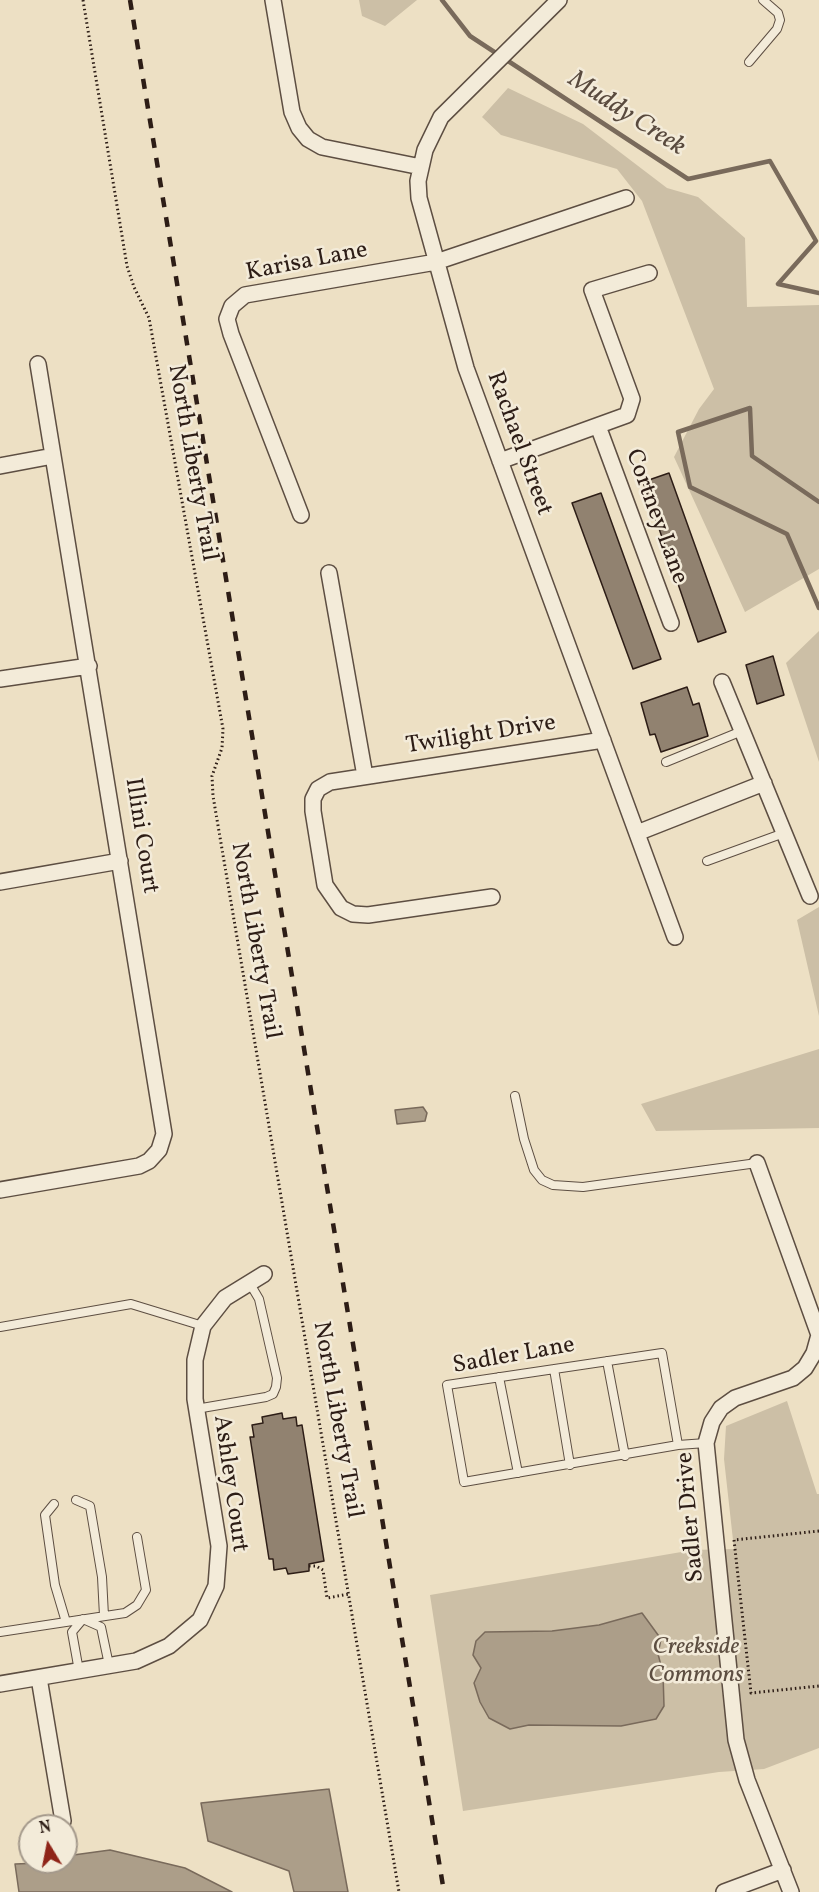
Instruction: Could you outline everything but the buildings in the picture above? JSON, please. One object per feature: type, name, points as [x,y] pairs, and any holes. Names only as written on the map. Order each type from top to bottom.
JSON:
[{"type":"street","points":[[273,0],[292,112],[299,128],[308,139],[322,147],[421,167]]},
{"type":"street","name":"Rachael Street","points":[[559,0],[441,117],[431,134],[421,167],[419,198],[466,368],[675,937]]},
{"type":"street","name":"Karisa Lane","points":[[301,515],[231,334],[227,318],[232,306],[245,295],[436,262],[626,198]]},
{"type":"street","name":"Cortney Lane","points":[[500,461],[627,415],[632,399],[592,290],[649,273]]},
{"type":"street","name":"Illini Court","points":[[0,1190],[139,1166],[149,1161],[159,1150],[163,1141],[163,1118],[38,364]]},
{"type":"street","name":"Cortney Lane","points":[[597,426],[671,623]]},
{"type":"street","points":[[0,466],[53,456]]},
{"type":"street","points":[[329,573],[365,776]]},
{"type":"street","points":[[0,680],[89,666]]},
{"type":"street","points":[[722,682],[810,896]]},
{"type":"street","name":"Twilight Drive","points":[[492,897],[368,915],[353,914],[341,908],[325,885],[313,799],[318,789],[330,782],[603,740]]},
{"type":"street","points":[[637,833],[764,783]]},
{"type":"street","points":[[0,882],[120,861]]},
{"type":"street","name":"Sadler Drive","points":[[757,1163],[819,1335],[814,1353],[805,1368],[793,1378],[735,1398],[721,1408],[712,1422],[706,1443],[736,1740],[747,1780],[791,1892]]},
{"type":"street","name":"Ashley Court","points":[[0,1684],[136,1661],[169,1646],[200,1620],[216,1586],[219,1546],[196,1409],[195,1360],[203,1326],[225,1298],[264,1274]]},
{"type":"street","points":[[39,1678],[62,1814]]},
{"type":"street","points":[[724,1892],[783,1869]]},
{"type":"lane","points":[[749,62],[777,29],[780,20],[778,13],[763,0]]},
{"type":"lane","points":[[666,762],[742,731]]},
{"type":"lane","points":[[707,861],[784,833]]},
{"type":"lane","points":[[515,1096],[524,1139],[534,1170],[542,1180],[553,1185],[583,1187],[757,1163]]},
{"type":"lane","points":[[196,1409],[266,1397],[273,1394],[276,1387],[276,1378],[258,1299],[249,1282]]},
{"type":"lane","points":[[0,1327],[130,1304],[203,1326]]},
{"type":"lane","name":"Sadler Lane","points":[[678,1445],[662,1353],[447,1385],[464,1482],[678,1445],[706,1443]]},
{"type":"lane","points":[[607,1361],[625,1455]]},
{"type":"lane","points":[[554,1369],[570,1465]]},
{"type":"lane","points":[[499,1377],[518,1473]]},
{"type":"lane","points":[[76,1500],[90,1506],[102,1577],[104,1616]]},
{"type":"lane","points":[[54,1504],[45,1515],[55,1584],[66,1622]]},
{"type":"lane","points":[[0,1632],[125,1613],[138,1605],[146,1590],[137,1537]]},
{"type":"lane","points":[[83,1619],[101,1627],[110,1665]]},
{"type":"lane","points":[[78,1671],[72,1632],[83,1619]]},
{"type":"path","name":"North Liberty Trail","points":[[83,0],[128,266],[134,287],[149,318],[223,729],[222,748],[212,776],[213,796],[399,1892]]},
{"type":"path","points":[[819,1531],[734,1540],[751,1693],[819,1686]]},
{"type":"path","points":[[309,1566],[316,1566],[323,1570],[327,1598],[349,1594]]},
{"type":"green space","points":[[359,0],[417,0],[385,26],[362,16]]},
{"type":"green space","points":[[508,88],[583,124],[667,188],[698,197],[745,238],[747,307],[819,305],[819,569],[745,612],[674,457],[699,409],[714,389],[642,201],[617,169],[501,135],[482,117]]},
{"type":"green space","points":[[819,631],[819,762],[786,663]]},
{"type":"green space","points":[[819,907],[819,1016],[797,920]]},
{"type":"green space","points":[[819,1049],[819,1128],[656,1131],[641,1104]]},
{"type":"green space","name":"Creekside Commons","points":[[787,1401],[817,1494],[819,1494],[819,1748],[764,1769],[719,1772],[463,1811],[430,1595],[693,1550],[734,1549],[724,1459],[726,1426]]},
{"type":"shaded area","points":[[423,1107],[427,1113],[425,1121],[397,1124],[395,1110]]},
{"type":"shaded area","points":[[642,1613],[661,1639],[658,1654],[663,1673],[664,1706],[656,1719],[621,1726],[529,1725],[510,1729],[489,1718],[480,1702],[474,1683],[481,1668],[473,1655],[476,1641],[485,1632],[552,1631],[599,1625]]},
{"type":"shaded area","points":[[329,1789],[348,1892],[294,1892],[289,1871],[208,1841],[201,1803]]},
{"type":"shaded area","points":[[110,1850],[185,1868],[232,1892],[19,1892],[15,1864],[18,1864],[18,1874],[78,1874],[78,1854]]},
{"type":"waterway","name":"Muddy Creek","points":[[442,0],[470,36],[688,179],[770,161],[816,241],[778,284],[819,293]]},
{"type":"waterway","name":"Muddy Creek","points":[[819,502],[752,456],[750,408],[678,432],[690,487],[787,534],[819,608]]},
{"type":"railway","points":[[130,0],[444,1892]]}]
